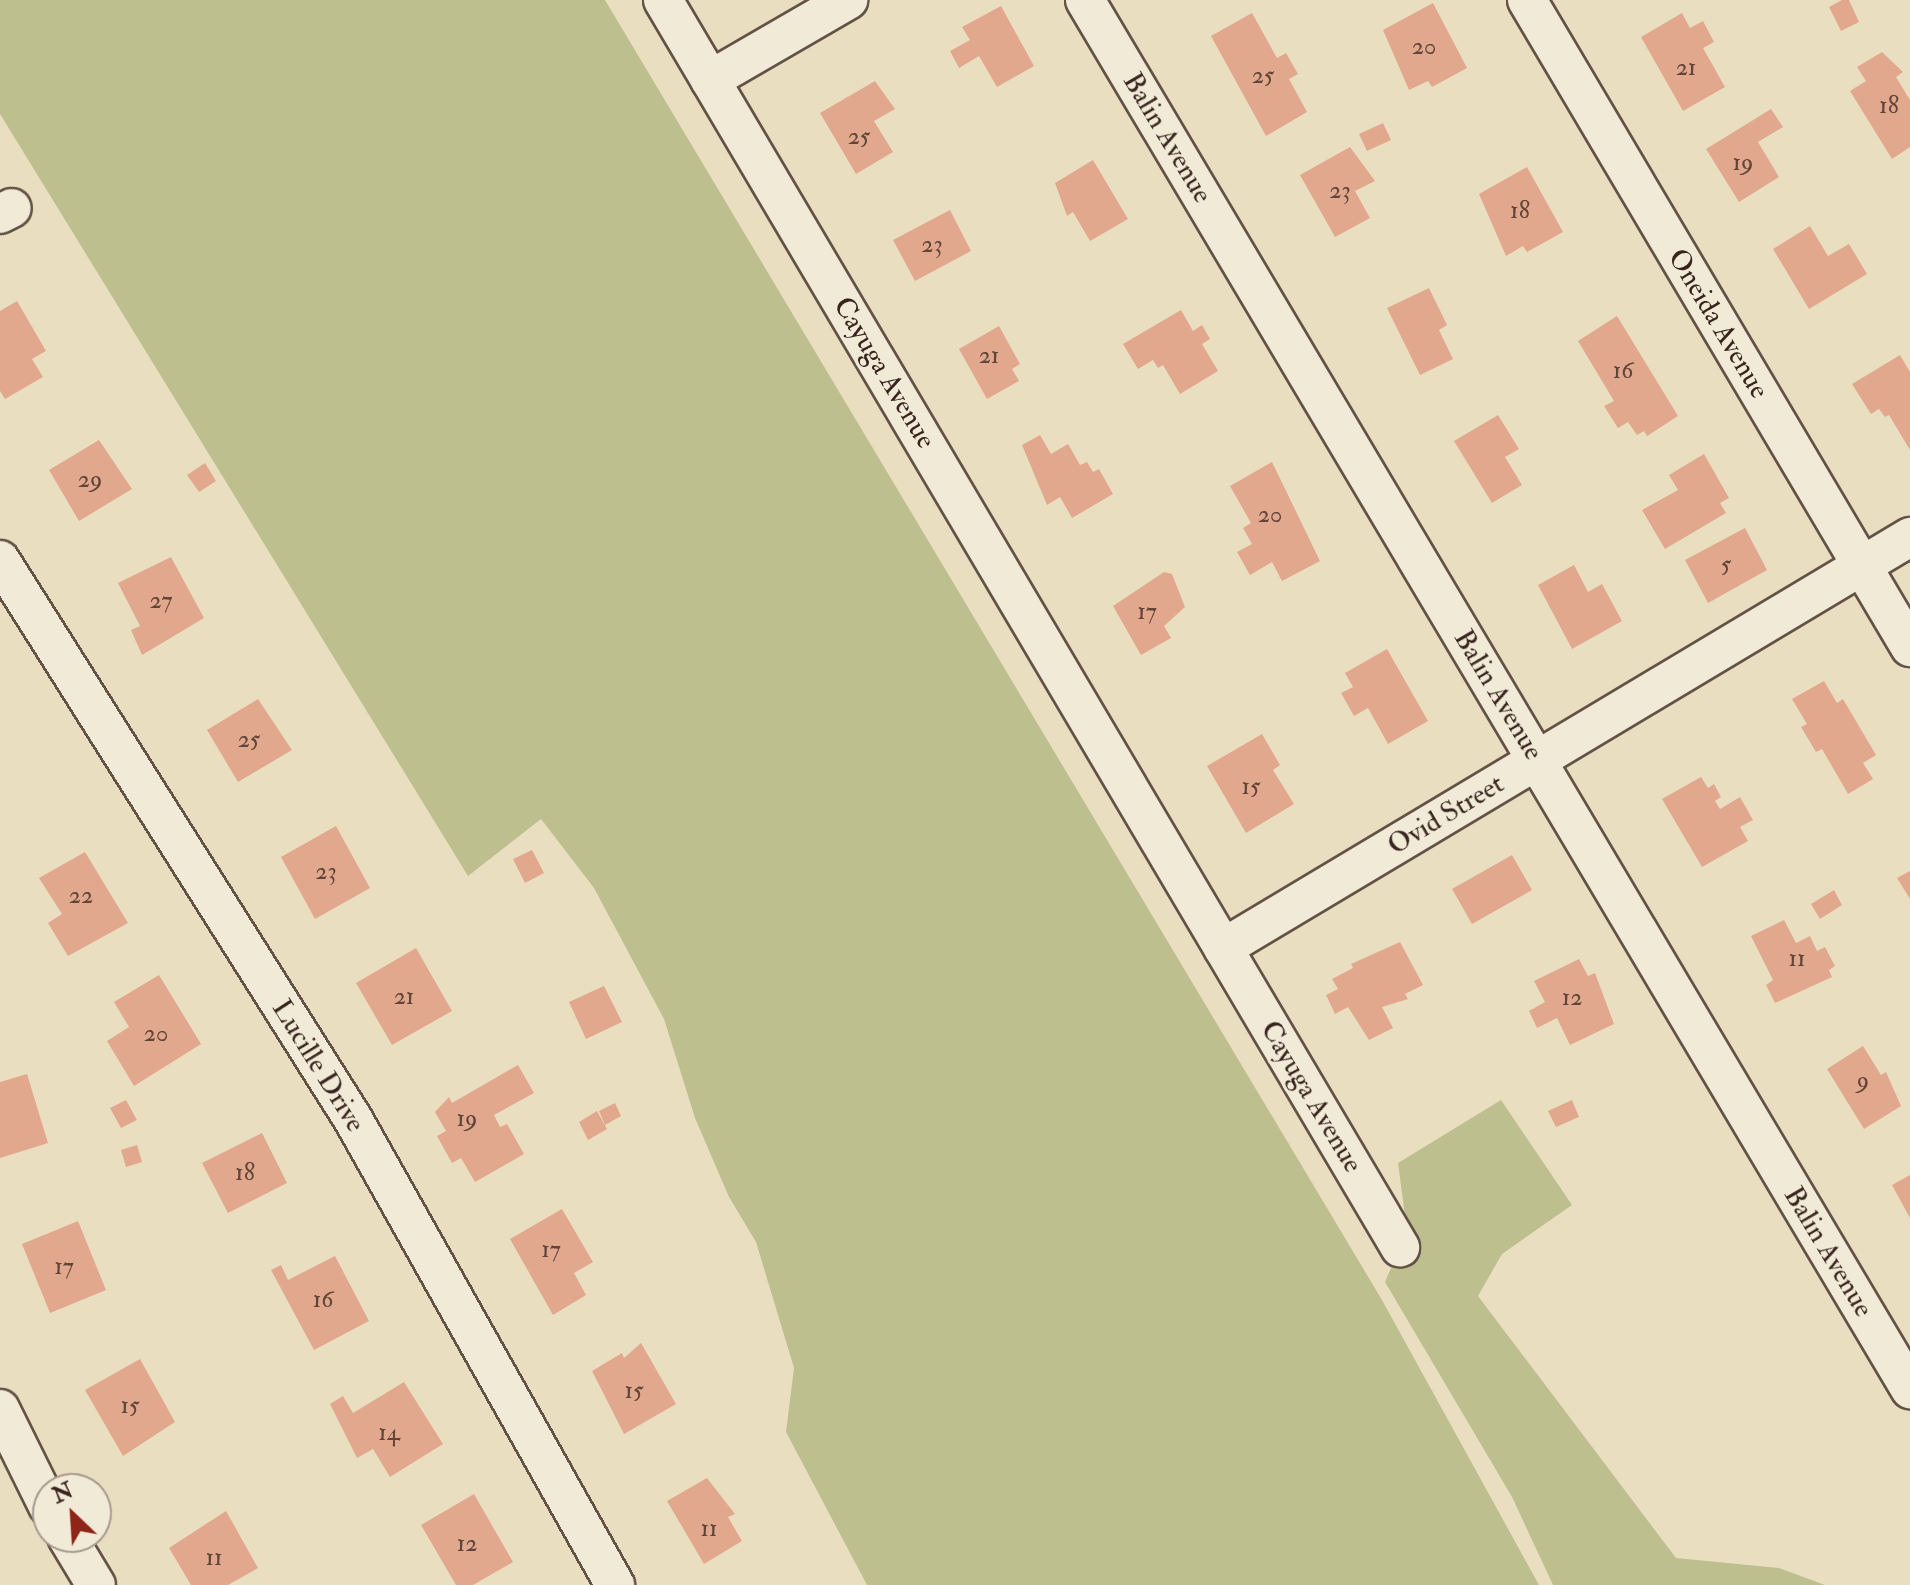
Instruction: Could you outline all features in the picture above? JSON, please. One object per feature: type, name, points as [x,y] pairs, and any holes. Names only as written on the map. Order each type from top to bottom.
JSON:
[{"type":"street","name":"Cayuga Avenue","points":[[663,0],[1400,1247]]},
{"type":"street","points":[[710,80],[848,0]]},
{"type":"street","name":"Balin Avenue","points":[[1085,0],[1910,1389]]},
{"type":"street","name":"Oneida Avenue","points":[[1527,0],[1910,647]]},
{"type":"street","name":"Ovid Street","points":[[1223,948],[1910,537]]},
{"type":"street","name":"Lucille Drive","points":[[0,560],[353,1119],[615,1585]]},
{"type":"street","points":[[0,1409],[32,1474]]},
{"type":"street","points":[[77,1553],[96,1585]]},
{"type":"green space","points":[[0,0],[605,0],[1382,1300],[1539,1585],[867,1585],[786,1432],[794,1368],[756,1242],[729,1197],[695,1118],[664,1019],[594,888],[541,819],[468,876],[0,114]]},
{"type":"green space","points":[[1501,1100],[1572,1205],[1502,1254],[1478,1296],[1676,1558],[1779,1568],[1825,1585],[1553,1585],[1512,1497],[1385,1282],[1407,1231],[1398,1163]]},
{"type":"building","points":[[1849,0],[1859,22],[1841,31],[1829,7]]},
{"type":"building","points":[[1433,3],[1467,68],[1432,87],[1428,81],[1409,90],[1383,30]]},
{"type":"building","points":[[1001,6],[1034,66],[997,87],[979,56],[959,68],[950,51],[970,40],[962,27]]},
{"type":"building","points":[[1252,13],[1277,58],[1286,53],[1298,74],[1289,79],[1307,112],[1266,136],[1211,36]]},
{"type":"building","points":[[1682,13],[1690,28],[1703,21],[1714,42],[1703,48],[1725,87],[1683,111],[1641,37]]},
{"type":"building","points":[[1882,52],[1903,72],[1896,77],[1910,100],[1910,147],[1892,159],[1850,91],[1866,81],[1857,67]]},
{"type":"building","points":[[875,81],[895,109],[874,121],[893,152],[856,174],[820,113]]},
{"type":"building","points":[[1771,109],[1783,127],[1758,142],[1779,177],[1739,202],[1706,149]]},
{"type":"building","points":[[1383,123],[1391,140],[1367,151],[1359,134]]},
{"type":"building","points":[[1350,147],[1375,181],[1355,191],[1370,218],[1335,237],[1300,175]]},
{"type":"building","points":[[1093,160],[1128,219],[1090,241],[1073,212],[1067,216],[1055,183]]},
{"type":"building","points":[[1527,167],[1563,232],[1527,252],[1523,246],[1506,256],[1479,194]]},
{"type":"building","points":[[950,210],[971,251],[915,281],[893,240]]},
{"type":"building","points":[[1810,226],[1828,256],[1849,244],[1867,274],[1809,309],[1773,249]]},
{"type":"building","points":[[1429,288],[1447,325],[1439,330],[1453,359],[1420,375],[1387,308]]},
{"type":"building","points":[[17,301],[46,351],[32,359],[43,377],[5,399],[0,391],[0,311]]},
{"type":"building","points":[[1181,310],[1193,331],[1202,325],[1210,339],[1202,344],[1218,371],[1180,394],[1163,365],[1158,368],[1153,360],[1138,369],[1123,344]]},
{"type":"building","points":[[1617,316],[1678,416],[1647,436],[1644,431],[1637,435],[1628,422],[1618,428],[1604,406],[1614,401],[1578,341]]},
{"type":"building","points":[[999,326],[1020,364],[1012,369],[1019,381],[987,399],[959,349]]},
{"type":"building","points":[[1900,355],[1910,372],[1910,450],[1889,415],[1885,417],[1879,409],[1871,414],[1852,384]]},
{"type":"building","points":[[1498,415],[1519,449],[1505,457],[1522,485],[1492,503],[1454,441]]},
{"type":"building","points":[[1040,435],[1051,454],[1068,444],[1080,465],[1087,462],[1093,472],[1099,469],[1113,494],[1072,518],[1060,497],[1047,505],[1022,445]]},
{"type":"building","points":[[99,440],[132,489],[79,521],[49,470]]},
{"type":"building","points":[[1704,454],[1729,498],[1720,503],[1726,513],[1665,549],[1642,510],[1678,490],[1669,475]]},
{"type":"building","points":[[1272,462],[1320,561],[1282,581],[1272,562],[1250,575],[1237,552],[1252,544],[1243,528],[1251,523],[1230,486]]},
{"type":"building","points":[[205,463],[216,481],[199,492],[187,475]]},
{"type":"building","points":[[1745,528],[1767,570],[1708,603],[1685,560]]},
{"type":"building","points":[[171,557],[204,618],[142,655],[131,630],[140,626],[118,583]]},
{"type":"building","points":[[1574,565],[1588,592],[1602,584],[1622,621],[1572,649],[1538,585]]},
{"type":"building","points":[[1164,572],[1172,574],[1185,607],[1164,626],[1171,638],[1141,655],[1113,606]]},
{"type":"building","points":[[1387,649],[1428,721],[1388,744],[1368,708],[1354,716],[1341,693],[1353,687],[1345,673]]},
{"type":"building","points":[[1824,681],[1837,703],[1843,699],[1876,755],[1863,763],[1873,779],[1848,794],[1822,749],[1816,752],[1801,727],[1807,724],[1792,699]]},
{"type":"building","points":[[258,699],[292,750],[238,782],[207,730]]},
{"type":"building","points":[[1262,734],[1280,765],[1273,770],[1294,804],[1246,833],[1207,766]]},
{"type":"building","points":[[1701,777],[1708,788],[1714,784],[1721,797],[1715,801],[1720,809],[1740,797],[1753,820],[1740,827],[1748,841],[1702,867],[1662,799]]},
{"type":"building","points":[[336,826],[370,888],[315,919],[281,857]]},
{"type":"building","points":[[532,850],[544,873],[525,883],[513,859]]},
{"type":"building","points":[[85,852],[128,923],[68,956],[48,923],[62,914],[39,878]]},
{"type":"building","points":[[1512,855],[1532,890],[1472,924],[1452,889]]},
{"type":"building","points":[[1910,871],[1910,899],[1897,878]]},
{"type":"building","points":[[1834,890],[1842,905],[1820,919],[1811,904]]},
{"type":"building","points":[[1784,920],[1796,943],[1810,936],[1817,951],[1825,947],[1835,966],[1829,970],[1832,977],[1775,1003],[1766,985],[1773,980],[1751,936]]},
{"type":"building","points":[[1400,942],[1423,985],[1405,994],[1408,999],[1382,1007],[1393,1028],[1369,1040],[1348,1007],[1335,1014],[1326,995],[1338,989],[1332,979],[1353,968],[1351,964]]},
{"type":"building","points":[[416,948],[452,1011],[392,1045],[356,983]]},
{"type":"building","points":[[1579,959],[1588,976],[1595,973],[1614,1024],[1570,1045],[1557,1018],[1537,1028],[1529,1011],[1545,1002],[1534,981]]},
{"type":"building","points":[[159,975],[201,1044],[134,1086],[107,1041],[129,1027],[114,1002]]},
{"type":"building","points":[[604,986],[622,1022],[586,1039],[569,1002]]},
{"type":"building","points":[[1863,1046],[1881,1075],[1886,1072],[1901,1106],[1864,1129],[1827,1069]]},
{"type":"building","points":[[518,1065],[534,1093],[494,1115],[500,1127],[507,1124],[524,1154],[475,1182],[461,1158],[452,1163],[437,1136],[446,1131],[435,1112],[449,1097],[452,1103]]},
{"type":"building","points":[[27,1074],[48,1143],[0,1158],[0,1082]]},
{"type":"building","points":[[126,1100],[137,1120],[121,1128],[110,1108]]},
{"type":"building","points":[[1572,1100],[1579,1117],[1556,1127],[1548,1111]]},
{"type":"building","points":[[615,1103],[621,1116],[605,1125],[599,1111]]},
{"type":"building","points":[[597,1111],[607,1129],[588,1140],[579,1122]]},
{"type":"building","points":[[262,1133],[287,1183],[228,1213],[202,1163]]},
{"type":"building","points":[[137,1145],[142,1162],[126,1167],[121,1150]]},
{"type":"building","points":[[1910,1175],[1910,1218],[1892,1185]]},
{"type":"building","points":[[562,1209],[593,1262],[574,1273],[586,1295],[553,1315],[510,1239]]},
{"type":"building","points":[[78,1221],[106,1290],[50,1313],[22,1244]]},
{"type":"building","points":[[335,1256],[369,1321],[314,1350],[271,1270],[281,1265],[288,1280]]},
{"type":"building","points":[[641,1343],[676,1404],[624,1434],[592,1371],[622,1353],[624,1358]]},
{"type":"building","points":[[140,1359],[175,1422],[123,1456],[85,1390]]},
{"type":"building","points":[[404,1382],[443,1444],[390,1477],[373,1449],[357,1458],[330,1404],[343,1396],[353,1413]]},
{"type":"building","points":[[707,1478],[735,1514],[728,1517],[742,1541],[704,1564],[667,1501]]},
{"type":"building","points":[[474,1494],[513,1562],[473,1585],[456,1585],[421,1525]]},
{"type":"building","points":[[226,1511],[258,1568],[228,1585],[191,1585],[169,1548]]}]
